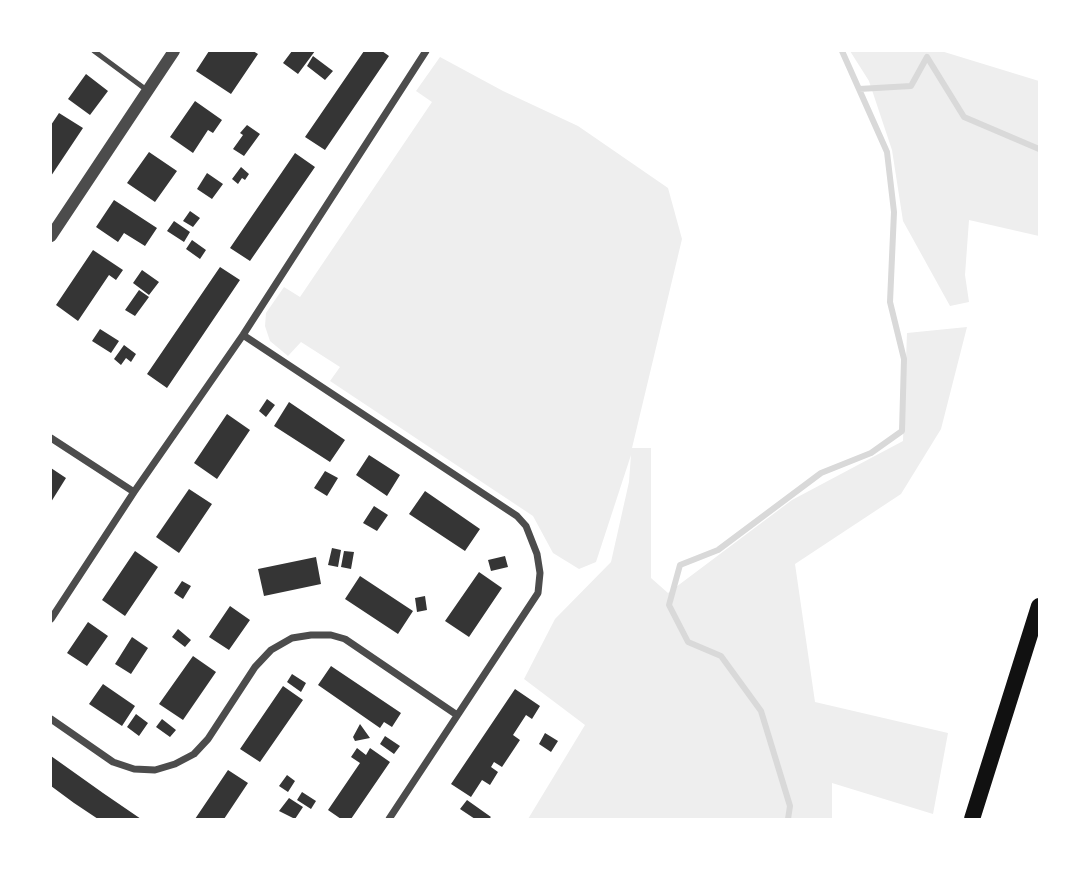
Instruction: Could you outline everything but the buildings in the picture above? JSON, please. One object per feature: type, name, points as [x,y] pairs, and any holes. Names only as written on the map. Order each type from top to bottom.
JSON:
[{"type":"main road","points":[[972,819],[1039,606]]},
{"type":"street","points":[[51,236],[174,51]]},
{"type":"street","points":[[51,620],[134,492],[243,335],[426,51]]},
{"type":"street","points":[[243,335],[517,516],[526,526],[537,554],[540,573],[538,593],[388,819]]},
{"type":"street","points":[[51,438],[134,492]]},
{"type":"street","points":[[51,719],[113,762],[134,769],[155,771],[194,754],[208,739],[256,667],[271,650],[292,638],[321,635],[345,639],[457,715]]},
{"type":"lane","points":[[94,51],[148,90]]},
{"type":"shaded area","points":[[850,51],[941,51],[1039,81],[1039,236],[969,220],[965,275],[969,302],[950,306],[903,221],[892,150],[869,81]]},
{"type":"shaded area","points":[[440,57],[503,91],[578,126],[668,188],[682,239],[632,448],[651,448],[651,578],[668,593],[792,500],[903,441],[907,333],[967,327],[941,429],[901,494],[795,564],[815,702],[948,733],[933,814],[832,783],[832,819],[528,819],[585,725],[524,679],[555,619],[611,562],[629,482],[631,455],[596,562],[579,569],[553,553],[533,516],[330,381],[340,367],[301,342],[288,356],[270,341],[265,326],[266,313],[284,287],[300,297],[432,102],[416,91]]},
{"type":"waterway","points":[[788,819],[790,806],[761,711],[721,656],[688,642],[669,605],[680,565],[718,550],[821,473],[871,453],[902,431],[904,359],[890,302],[894,212],[887,152],[842,51]]},
{"type":"waterway","points":[[859,89],[911,86],[927,57],[964,117],[1039,149]]}]
